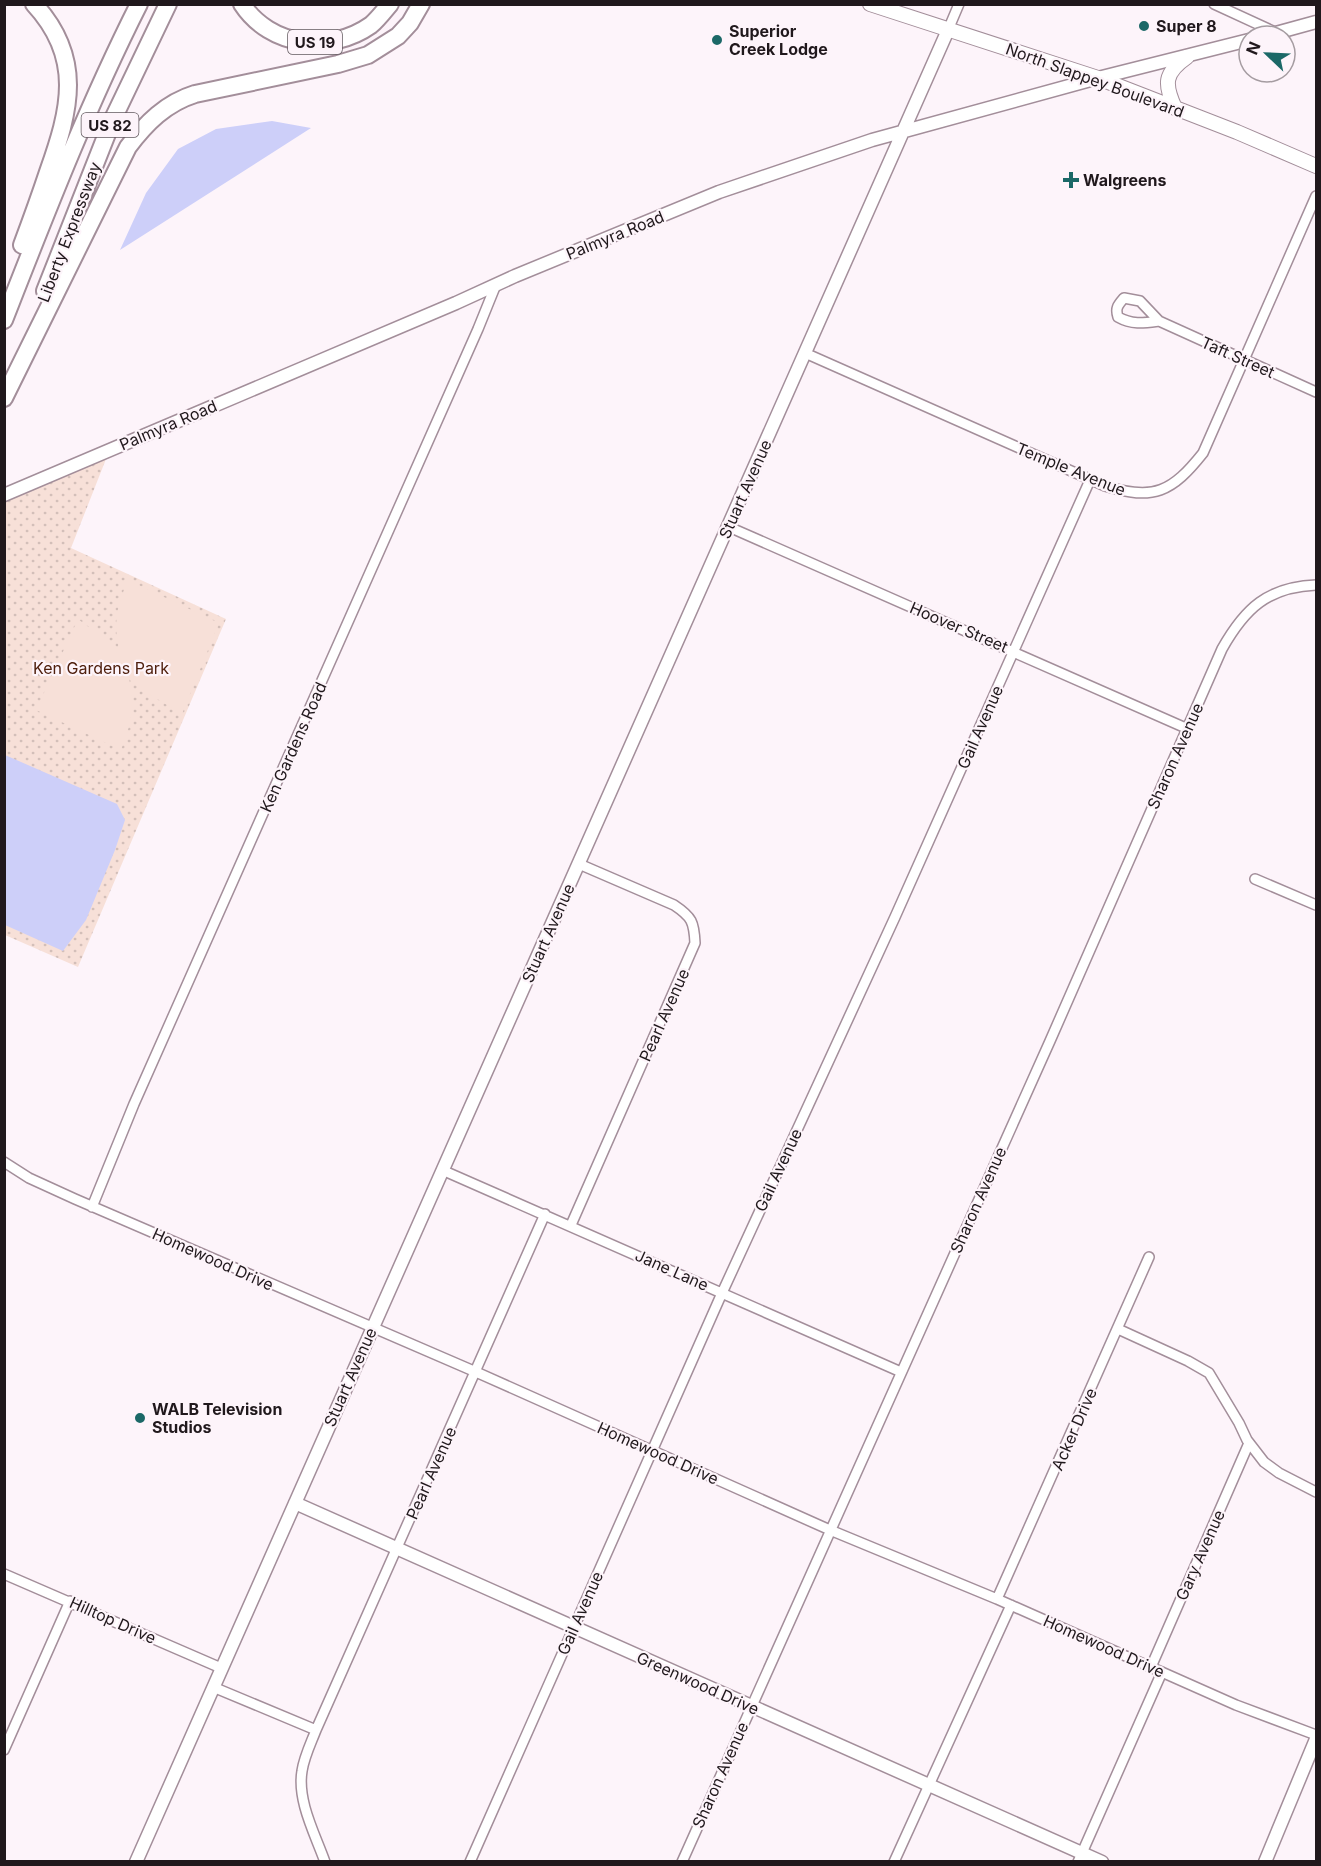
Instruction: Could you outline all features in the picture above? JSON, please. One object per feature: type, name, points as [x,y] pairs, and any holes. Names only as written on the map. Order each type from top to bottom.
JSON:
[{"type":"highway","points":[[4,292],[28,245],[63,131],[69,94],[67,69],[60,47],[51,27],[34,4]]},
{"type":"highway","name":"Liberty Expressway","points":[[4,320],[28,245],[139,4]]},
{"type":"highway","name":"Liberty Expressway","points":[[68,251],[112,121],[168,4]]},
{"type":"highway","name":"US 19","points":[[242,4],[255,20],[280,37],[318,42],[332,41],[361,30],[371,24],[390,4]]},
{"type":"highway","points":[[7,391],[68,251],[128,147],[140,131],[167,107],[195,94],[368,56],[398,36],[410,23],[421,4]]},
{"type":"main road","name":"North Slappey Boulevard","points":[[870,4],[1098,78],[1317,166]]},
{"type":"main road","points":[[1174,108],[1168,94],[1169,74],[1178,63],[1187,57]]},
{"type":"street","name":"Stuart Avenue","points":[[136,1862],[959,4]]},
{"type":"street","points":[[1214,4],[1252,24]]},
{"type":"street","points":[[1297,27],[1317,22]]},
{"type":"street","name":"Palmyra Road","points":[[4,495],[495,287],[515,276],[719,192],[902,132],[1098,78],[1237,43]]},
{"type":"street","name":"Temple Avenue","points":[[805,353],[1090,480],[1128,493],[1137,494],[1160,490],[1171,486],[1184,475],[1203,453],[1317,196]]},
{"type":"street","name":"Ken Gardens Road","points":[[92,1207],[139,1093],[495,287]]},
{"type":"street","name":"Taft Street","points":[[1159,321],[1317,392]]},
{"type":"street","name":"Gail Avenue","points":[[470,1862],[722,1293],[896,917],[1090,480]]},
{"type":"street","name":"Hoover Street","points":[[729,527],[1188,729]]},
{"type":"street","name":"Sharon Avenue","points":[[682,1862],[1222,649],[1241,618],[1258,604],[1277,593],[1297,587],[1317,585]]},
{"type":"street","name":"Pearl Avenue","points":[[571,1225],[695,943],[694,928],[686,913],[674,905],[579,864]]},
{"type":"street","points":[[1255,879],[1317,905]]},
{"type":"street","name":"Homewood Drive","points":[[4,1162],[29,1178],[92,1207],[476,1372],[831,1530],[1011,1605],[1236,1705],[1317,1737]]},
{"type":"street","name":"Jane Lane","points":[[442,1170],[901,1372]]},
{"type":"street","name":"Pearl Avenue","points":[[316,1730],[545,1214]]},
{"type":"street","name":"Acker Drive","points":[[997,1599],[1149,1257]]},
{"type":"street","points":[[1118,1329],[1188,1360],[1209,1373],[1249,1443],[1264,1462],[1279,1473],[1317,1492]]},
{"type":"street","name":"Gary Avenue","points":[[1151,1667],[1249,1443]]},
{"type":"street","name":"Greenwood Drive","points":[[295,1503],[929,1785],[1080,1857],[1102,1862]]},
{"type":"street","name":"Hilltop Drive","points":[[4,1574],[221,1668]]},
{"type":"street","points":[[4,1750],[70,1601]]},
{"type":"street","points":[[894,1862],[1011,1605]]},
{"type":"street","points":[[1080,1857],[1162,1672]]},
{"type":"street","points":[[213,1687],[316,1730],[303,1767],[301,1787],[306,1810],[325,1862]]},
{"type":"street","points":[[1265,1862],[1317,1737]]},
{"type":"green space","name":"Ken Gardens Park","points":[[106,459],[71,548],[226,619],[78,967],[5,935],[4,502]]},
{"type":"green space","points":[[128,580],[219,623],[182,714],[139,688],[129,678],[132,698],[131,715],[121,750],[36,710],[78,619],[110,643],[121,658],[116,627],[120,600]]},
{"type":"water","points":[[272,121],[311,128],[120,250],[146,193],[178,149],[216,129]]},
{"type":"water","points":[[5,755],[117,804],[125,820],[86,920],[63,951],[5,925]]},
{"type":"place","name":"Super 8","points":[[1144,26]]},
{"type":"place","name":"Superior Creek Lodge","points":[[717,40]]},
{"type":"place","name":"Walgreens","points":[[1071,180]]},
{"type":"place","name":"WALB Television Studios","points":[[140,1418]]}]
